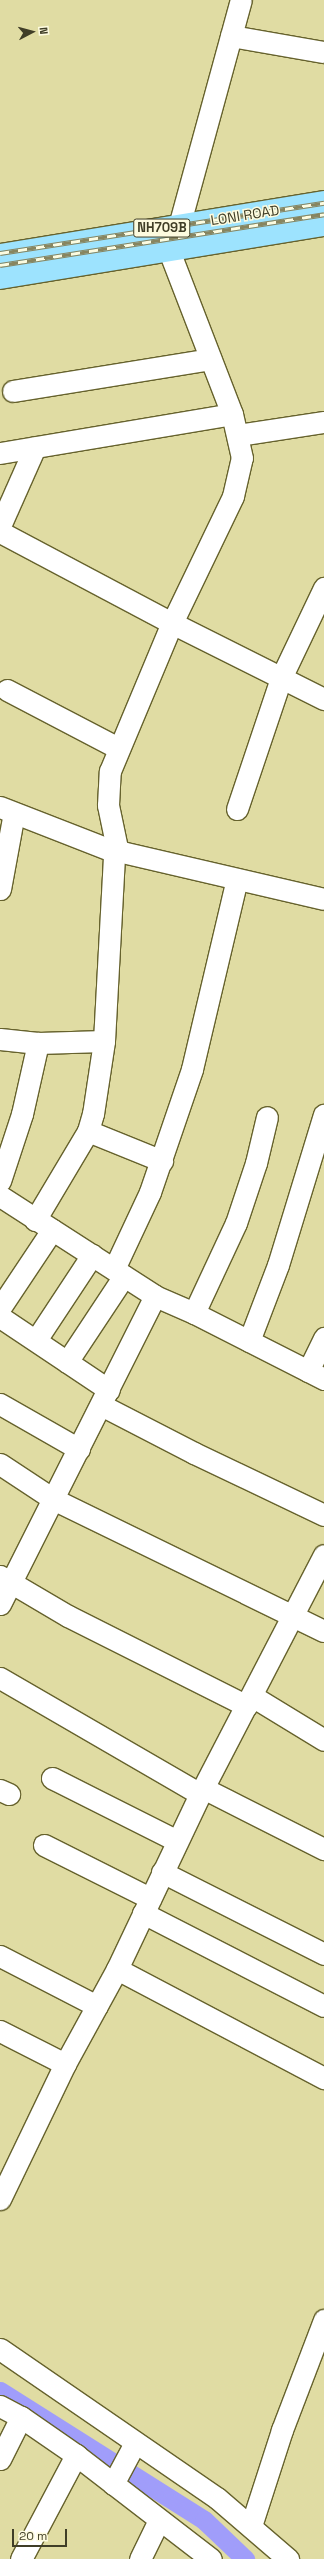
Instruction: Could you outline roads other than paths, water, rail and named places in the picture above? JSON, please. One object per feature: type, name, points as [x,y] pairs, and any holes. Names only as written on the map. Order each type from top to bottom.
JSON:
[{"type":"highway","name":"LONI ROAD","points":[[0,254],[324,202]]},
{"type":"highway","name":"LONI ROAD","points":[[0,278],[169,252],[324,225]]},
{"type":"street","points":[[179,226],[241,0]]},
{"type":"street","points":[[231,36],[324,52]]},
{"type":"street","points":[[0,1308],[44,1225],[88,1131],[104,1041],[113,859],[118,852],[107,789],[118,748],[172,623],[233,496],[242,458],[232,414],[169,252]]},
{"type":"street","points":[[12,391],[210,359]]},
{"type":"street","points":[[0,453],[232,414]]},
{"type":"street","points":[[238,435],[324,422]]},
{"type":"street","points":[[0,526],[35,447]]},
{"type":"street","points":[[0,532],[172,623],[324,699]]},
{"type":"street","points":[[237,809],[281,678],[324,588]]},
{"type":"street","points":[[7,690],[118,748]]},
{"type":"street","points":[[0,889],[7,810],[118,852],[324,899]]},
{"type":"street","points":[[67,1362],[119,1272],[162,1161],[204,1025],[237,879]]},
{"type":"street","points":[[0,1039],[38,1043],[104,1041]]},
{"type":"street","points":[[38,1043],[22,1114],[1,1194],[44,1225],[155,1296],[194,1313],[316,1375],[324,1338]]},
{"type":"street","points":[[249,1341],[278,1265],[324,1115]]},
{"type":"street","points":[[194,1313],[236,1224],[256,1164],[267,1118]]},
{"type":"street","points":[[88,1131],[162,1161]]},
{"type":"street","points":[[36,1340],[92,1256]]},
{"type":"street","points":[[0,1604],[5,1580],[53,1499],[155,1296]]},
{"type":"street","points":[[0,1317],[67,1362],[105,1397],[194,1453],[324,1515]]},
{"type":"street","points":[[0,1404],[79,1449]]},
{"type":"street","points":[[0,1464],[53,1499],[324,1631]]},
{"type":"street","points":[[0,2199],[65,2064],[117,1969],[201,1791],[250,1701],[324,1555]]},
{"type":"street","points":[[5,1580],[68,1616],[250,1701],[324,1740]]},
{"type":"street","points":[[0,1678],[201,1791],[324,1849]]},
{"type":"street","points":[[52,1778],[177,1841]]},
{"type":"street","points":[[44,1845],[324,2006]]},
{"type":"street","points":[[162,1872],[324,1954]]},
{"type":"street","points":[[0,1956],[97,2006]]},
{"type":"street","points":[[117,1969],[324,2078]]},
{"type":"street","points":[[0,2031],[65,2064]]},
{"type":"street","points":[[251,2526],[282,2430],[324,2320]]},
{"type":"street","points":[[0,2349],[124,2462],[159,2520],[211,2559]]},
{"type":"street","points":[[0,2406],[21,2417],[76,2455],[124,2462],[217,2498],[288,2559]]},
{"type":"street","points":[[0,2460],[21,2417]]},
{"type":"street","points":[[21,2559],[76,2455]]},
{"type":"street","points":[[140,2559],[159,2520]]},
{"type":"waterway","points":[[0,2391],[204,2520],[245,2559]]},
{"type":"railway","points":[[0,253],[324,203]]},
{"type":"railway","points":[[0,265],[324,214]]}]
